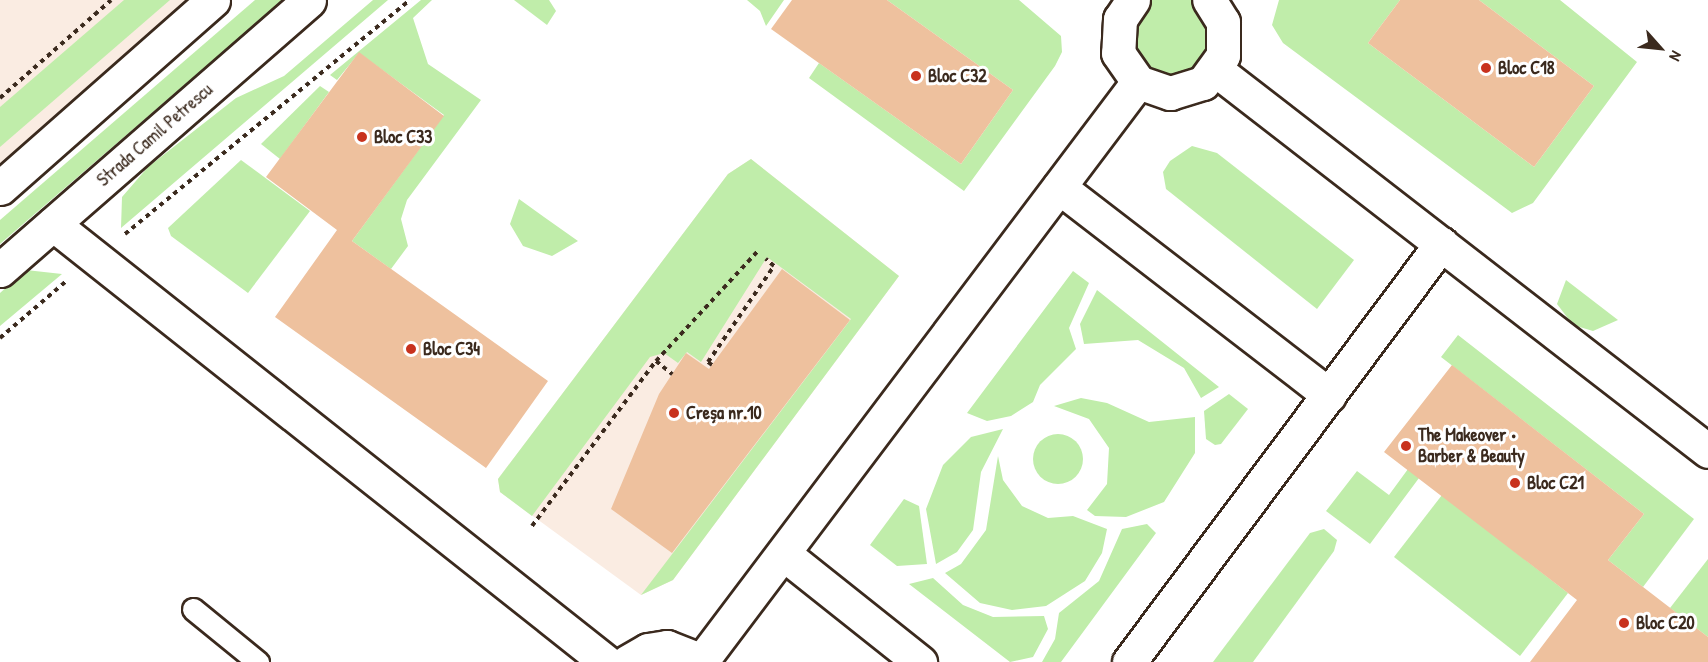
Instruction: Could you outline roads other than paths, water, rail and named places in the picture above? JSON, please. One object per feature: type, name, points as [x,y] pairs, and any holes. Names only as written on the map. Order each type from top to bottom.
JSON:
[{"type":"street","points":[[0,188],[213,0]]},
{"type":"street","name":"Strada Camil Petrescu","points":[[0,270],[309,0]]},
{"type":"street","points":[[1128,1],[1116,36],[1122,61],[1138,82],[1153,90],[1187,90],[1216,70],[1225,39],[1223,22],[1209,0]]},
{"type":"street","points":[[1216,70],[1708,451]]},
{"type":"street","points":[[627,662],[648,650],[667,647],[704,661],[1138,82]]},
{"type":"street","points":[[1059,187],[1329,394]]},
{"type":"street","points":[[53,224],[606,662]]},
{"type":"street","points":[[1129,662],[1441,244]]},
{"type":"street","points":[[784,554],[920,662]]},
{"type":"lane","points":[[193,609],[258,662]]},
{"type":"place","name":"Bloc C18","points":[[1486,68]]},
{"type":"place","name":"Bloc C32","points":[[916,76]]},
{"type":"place","name":"Bloc C33","points":[[362,137]]},
{"type":"place","name":"Bloc C34","points":[[411,349]]},
{"type":"place","name":"Creșa nr.10","points":[[674,413]]},
{"type":"place","name":"The Makeover • Barber & Beauty","points":[[1406,446]]},
{"type":"place","name":"Bloc C21","points":[[1515,483]]},
{"type":"place","name":"Bloc C20","points":[[1624,623]]}]
